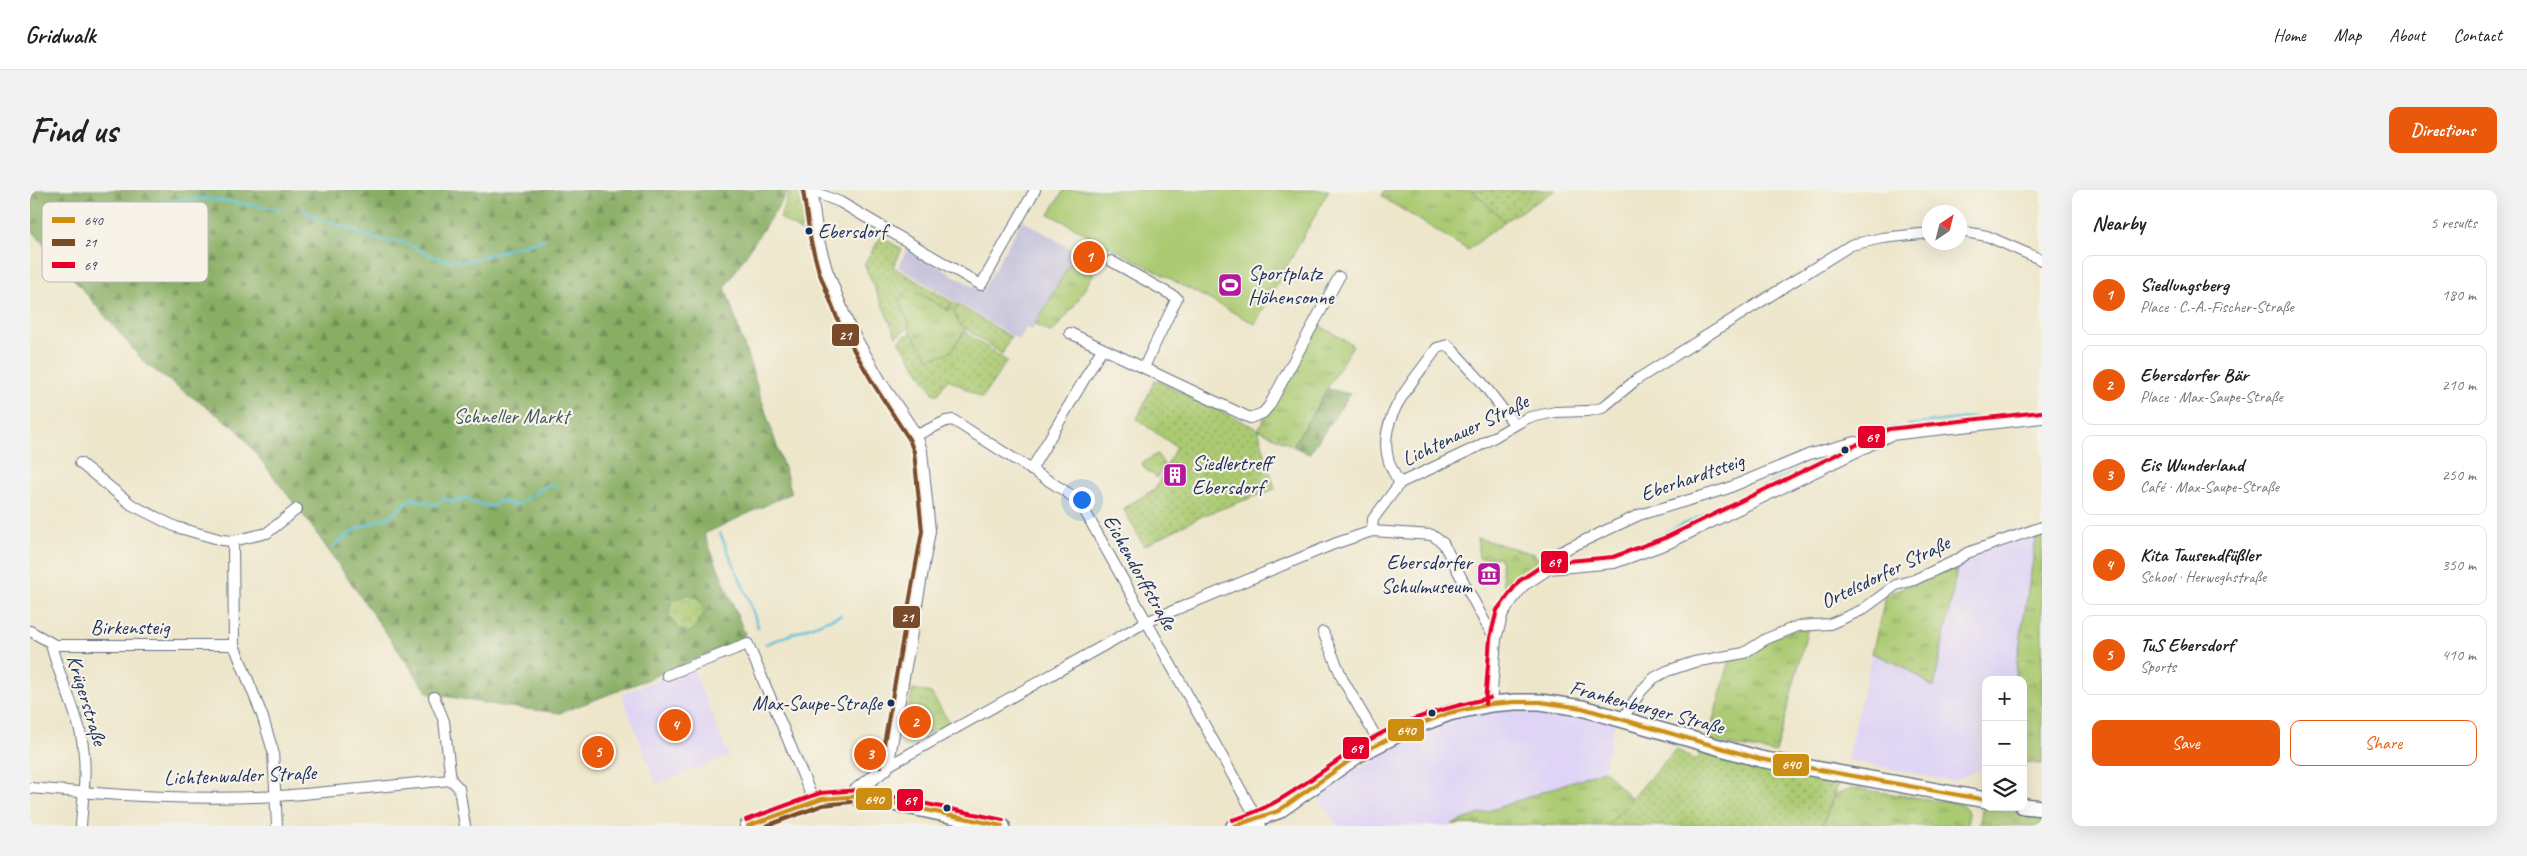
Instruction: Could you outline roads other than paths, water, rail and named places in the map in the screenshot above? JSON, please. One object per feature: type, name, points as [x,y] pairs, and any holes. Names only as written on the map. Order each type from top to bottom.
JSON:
[{"type":"main road","name":"Frankenberger Straße","points":[[1234,826],[1259,823],[1290,804],[1379,742],[1433,718],[1491,704],[1540,702],[1582,708],[1760,759],[1982,799]]},
{"type":"main road","points":[[748,826],[814,802],[850,796],[870,796],[1002,826]]},
{"type":"main road","points":[[2027,806],[2042,808]]},
{"type":"street","points":[[809,190],[840,202],[981,285],[1035,190]]},
{"type":"street","points":[[809,190],[817,241],[825,270],[846,326],[878,382],[915,436],[920,450],[928,531],[886,767]]},
{"type":"street","points":[[1967,232],[1987,236],[2042,260]]},
{"type":"street","name":"Lichtenauer Straße","points":[[1372,530],[1373,519],[1400,483],[1477,447],[1527,418],[1555,412],[1588,411],[1602,408],[1636,380],[1851,245],[1882,238],[1922,234]]},
{"type":"street","points":[[1111,261],[1177,298],[1144,367]]},
{"type":"street","points":[[1070,333],[1250,418],[1263,413],[1339,277]]},
{"type":"street","points":[[1400,483],[1392,471],[1386,449],[1389,420],[1437,348],[1448,345],[1480,380],[1514,424]]},
{"type":"street","points":[[1031,470],[1102,348]]},
{"type":"street","points":[[1491,704],[1496,639],[1503,613],[1517,593],[1549,569],[1614,563],[1669,543],[1891,434],[2042,418]]},
{"type":"street","name":"Eichendorffstraße","points":[[915,436],[946,421],[953,420],[1068,493],[1083,508],[1097,529],[1146,622],[1259,823]]},
{"type":"street","name":"Eberhardtsteig","points":[[1549,569],[1546,558],[1639,515],[1726,488],[1810,454],[1855,442],[1865,446]]},
{"type":"street","points":[[80,462],[132,504],[176,527],[233,542],[267,533],[297,509]]},
{"type":"street","name":"Ortelsdorfer Straße","points":[[1622,719],[1642,690],[1654,678],[1667,671],[1694,662],[1744,653],[1766,639],[1798,626],[1830,624],[1862,610],[1896,585],[1914,580],[1968,553],[2042,528]]},
{"type":"street","points":[[850,796],[886,767],[1146,622],[1372,530],[1432,535],[1443,543],[1486,624],[1496,639]]},
{"type":"street","points":[[233,542],[234,645],[262,716],[273,751],[277,796],[277,826]]},
{"type":"street","points":[[30,630],[50,644]]},
{"type":"street","points":[[1323,632],[1343,680],[1379,742]]},
{"type":"street","name":"Birkensteig","points":[[50,644],[234,645]]},
{"type":"street","name":"Krügerstraße","points":[[50,644],[56,668],[82,736],[86,766],[81,826]]},
{"type":"street","points":[[667,675],[748,644],[814,802]]},
{"type":"street","points":[[434,697],[444,721],[451,780],[459,788],[465,826]]},
{"type":"street","name":"Lichtenwalder Straße","points":[[30,788],[154,797],[277,796],[451,780]]},
{"type":"waterway","points":[[165,202],[201,198],[280,209]]},
{"type":"waterway","points":[[303,209],[309,214],[382,241],[401,241],[436,258],[463,262],[544,239]]},
{"type":"waterway","points":[[1908,425],[1975,417]]},
{"type":"waterway","points":[[1859,436],[1897,427]]},
{"type":"waterway","points":[[1650,540],[1798,471]]},
{"type":"waterway","points":[[332,547],[358,528],[391,516],[411,498],[435,505],[446,498],[454,502],[465,497],[472,502],[492,507],[500,500],[515,506],[548,485],[557,486]]},
{"type":"waterway","points":[[720,533],[749,600],[758,627]]},
{"type":"waterway","points":[[766,644],[841,615]]},
{"type":"place","name":"Ebersdorf","points":[[809,231]]},
{"type":"place","name":"Siedlungsberg","points":[[1089,257]]},
{"type":"place","name":"Sportplatz Höhensonne","points":[[1230,285]]},
{"type":"place","name":"Siedlertreff Ebersdorf","points":[[1175,475]]},
{"type":"place","name":"Ebersdorfer Schulmuseum","points":[[1489,574]]},
{"type":"place","name":"Max-Saupe-Straße","points":[[891,703]]},
{"type":"place","name":"Ebersdorfer Bär","points":[[915,722]]},
{"type":"place","name":"Kita Tausendfüßler","points":[[675,725]]},
{"type":"place","name":"TuS Ebersdorf","points":[[598,752]]},
{"type":"place","name":"Eis Wunderland","points":[[870,754]]},
{"type":"park label","name":"Schneller Markt","points":[[511,416]]}]
